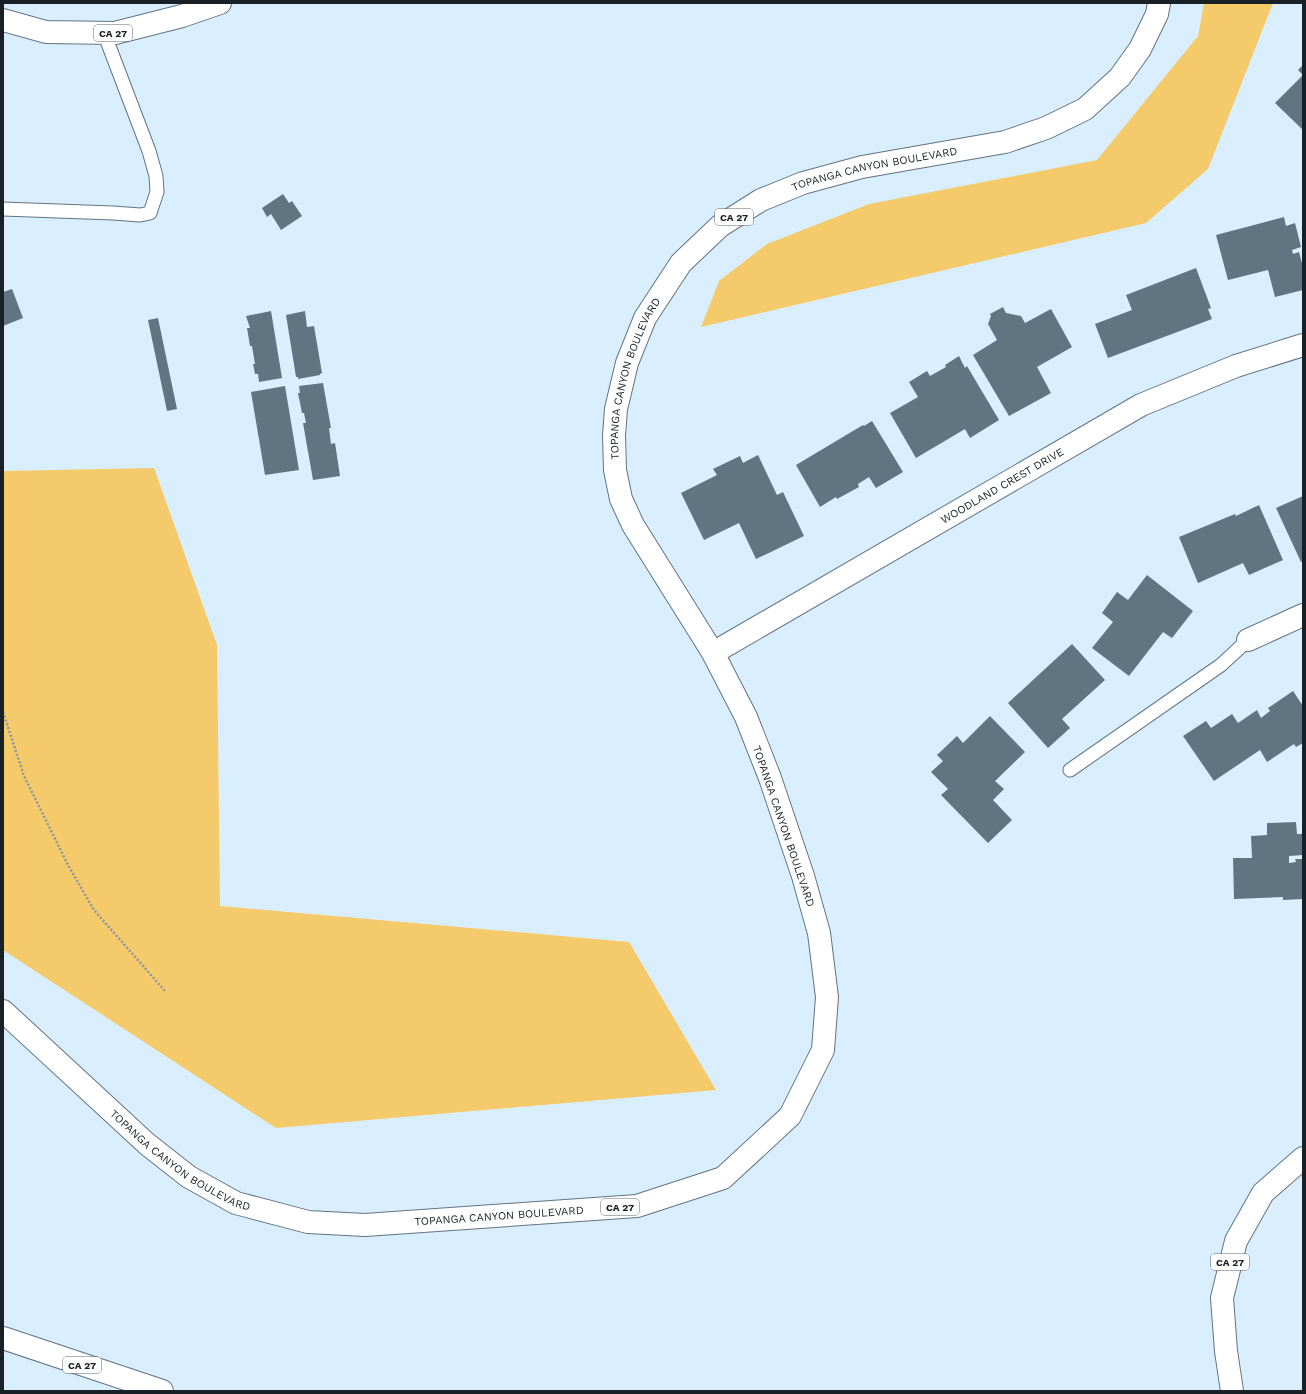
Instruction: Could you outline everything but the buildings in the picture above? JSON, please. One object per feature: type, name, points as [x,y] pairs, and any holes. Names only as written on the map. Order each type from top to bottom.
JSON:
[{"type":"main road","name":"CA 27","points":[[3,20],[46,32],[115,32],[182,16],[220,3]]},
{"type":"main road","name":"TOPANGA CANYON BOULEVARD","points":[[3,1011],[147,1144],[189,1177],[236,1204],[308,1222],[365,1225],[637,1206],[723,1178],[790,1116],[823,1050],[827,997],[819,933],[803,876],[770,778],[746,717],[713,653],[633,525],[621,499],[616,470],[614,435],[616,409],[627,363],[645,318],[681,263],[720,226],[761,200],[803,183],[862,167],[1005,142],[1046,128],[1085,108],[1120,77],[1140,49],[1157,14],[1159,3]]},
{"type":"main road","name":"WOODLAND CREST DRIVE","points":[[713,653],[1141,405],[1236,366],[1303,345]]},
{"type":"main road","points":[[1248,640],[1303,615]]},
{"type":"main road","name":"CA 27","points":[[1232,1391],[1226,1351],[1222,1298],[1236,1241],[1263,1193],[1303,1158]]},
{"type":"main road","name":"CA 27","points":[[3,1338],[162,1391]]},
{"type":"lane","points":[[3,210],[140,215],[150,213],[157,192],[156,176],[149,151],[104,32]]},
{"type":"lane","points":[[1070,770],[1221,665],[1248,640]]},
{"type":"path","points":[[3,712],[24,776],[68,865],[94,910],[165,991]]},
{"type":"shaded area","points":[[1204,3],[1273,3],[1208,169],[1146,223],[701,327],[719,281],[767,244],[869,204],[1097,160],[1198,36]]},
{"type":"shaded area","points":[[154,468],[217,645],[220,906],[629,942],[716,1090],[276,1128],[3,950],[3,471]]}]
